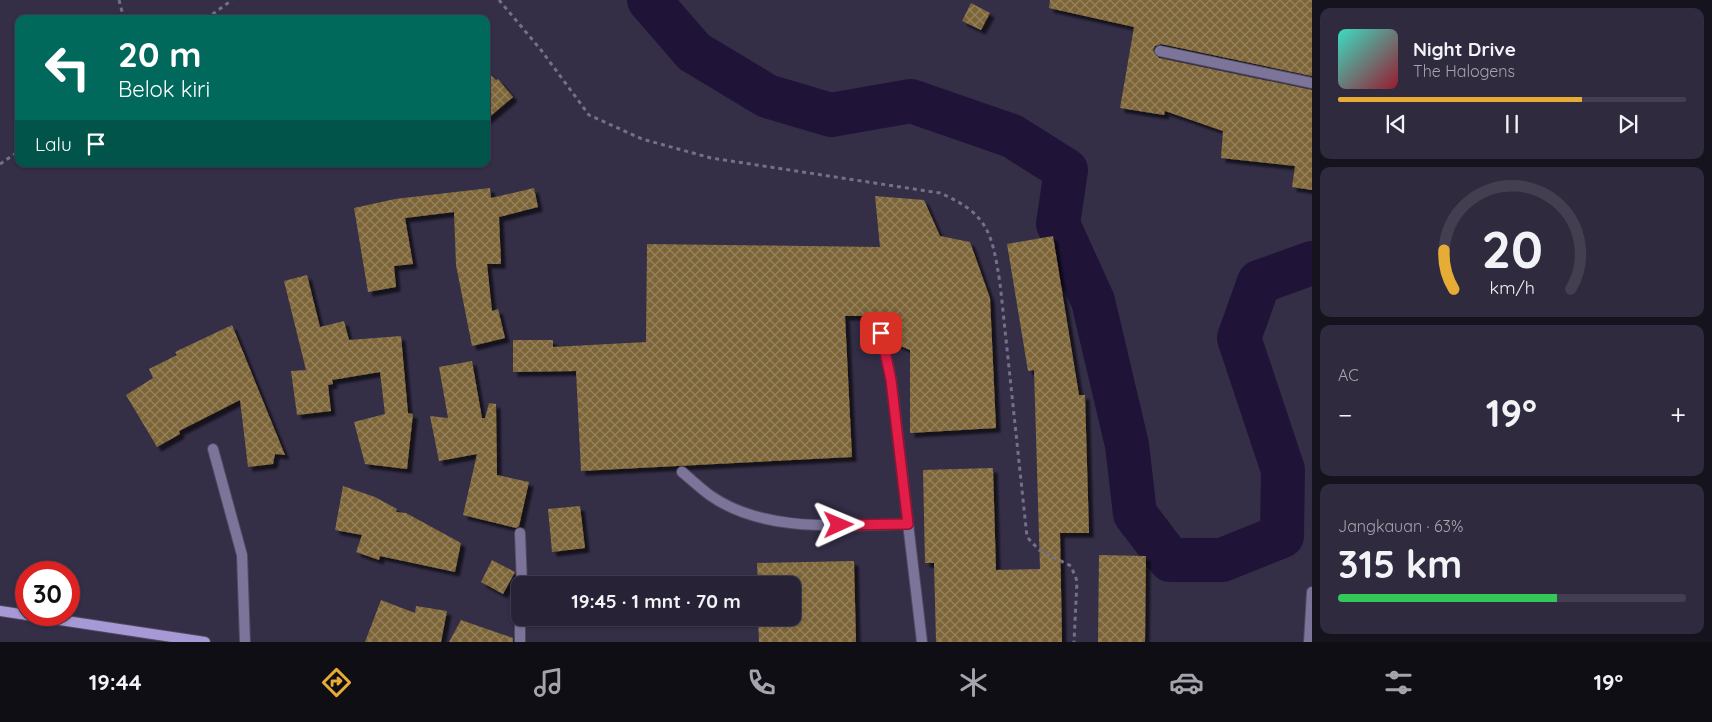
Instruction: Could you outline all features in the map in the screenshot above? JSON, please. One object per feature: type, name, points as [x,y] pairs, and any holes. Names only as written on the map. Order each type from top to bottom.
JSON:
[{"type":"main road","points":[[0,611],[205,642]]},
{"type":"street","points":[[1160,51],[1312,83]]},
{"type":"street","points":[[881,333],[891,380],[922,642]]},
{"type":"street","points":[[213,449],[242,556],[245,642]]},
{"type":"street","points":[[682,472],[712,497],[755,517],[822,526],[908,524]]},
{"type":"street","points":[[520,533],[522,576]]},
{"type":"street","points":[[1309,642],[1312,592]]},
{"type":"street","points":[[520,626],[520,642]]},
{"type":"path","points":[[119,0],[123,15]]},
{"type":"path","points":[[211,15],[232,0]]},
{"type":"path","points":[[499,0],[541,50],[589,114],[598,119],[642,139],[711,158],[940,194],[964,203],[985,225],[996,256],[1000,282],[1027,538],[1039,550],[1071,566],[1077,581],[1074,642]]},
{"type":"path","points":[[0,164],[15,154]]},
{"type":"building","points":[[1050,0],[1312,0],[1312,76],[1161,44],[1155,46],[1153,50],[1159,58],[1312,90],[1312,190],[1292,187],[1295,166],[1221,158],[1223,131],[1165,111],[1164,115],[1120,108],[1134,27],[1049,8]]},
{"type":"building","points":[[971,3],[990,13],[981,30],[962,21]]},
{"type":"building","points":[[490,74],[496,80],[498,79],[513,97],[490,117]]},
{"type":"building","points":[[490,188],[491,198],[534,188],[538,207],[499,217],[501,264],[487,264],[492,311],[498,309],[505,338],[472,346],[456,265],[454,212],[405,218],[413,264],[394,266],[396,287],[368,292],[354,208],[395,199]]},
{"type":"building","points":[[875,196],[924,200],[940,236],[970,242],[990,298],[996,428],[910,433],[910,350],[896,344],[892,316],[845,316],[852,457],[581,471],[576,371],[513,372],[513,340],[553,340],[553,347],[646,342],[647,244],[880,247]]},
{"type":"building","points":[[1053,236],[1079,395],[1085,395],[1089,533],[1060,533],[1062,642],[936,642],[934,563],[925,563],[923,470],[993,468],[996,570],[1040,569],[1034,370],[1028,371],[1007,244]]},
{"type":"building","points":[[307,275],[320,327],[344,321],[349,340],[401,336],[408,413],[413,414],[407,469],[365,464],[354,422],[385,414],[380,372],[332,380],[333,384],[328,385],[331,411],[297,415],[291,371],[306,370],[284,281]]},
{"type":"building","points":[[232,325],[285,455],[275,454],[273,464],[248,467],[240,400],[179,431],[180,434],[157,447],[126,395],[153,378],[149,369],[177,355],[175,352]]},
{"type":"building","points":[[472,361],[482,418],[485,418],[489,403],[496,404],[497,475],[529,482],[519,526],[516,528],[463,515],[477,454],[439,461],[430,416],[448,418],[439,367]]},
{"type":"building","points":[[343,486],[375,497],[397,509],[396,512],[406,513],[461,543],[455,572],[380,556],[379,560],[356,552],[362,535],[335,530]]},
{"type":"building","points":[[580,506],[585,548],[552,552],[548,509]]},
{"type":"building","points":[[1099,555],[1146,556],[1145,642],[1098,642]]},
{"type":"building","points":[[492,560],[515,572],[511,576],[503,594],[481,582]]},
{"type":"building","points":[[854,561],[856,642],[759,642],[758,626],[801,626],[801,576],[758,576],[757,563]]},
{"type":"building","points":[[381,600],[415,613],[416,606],[447,611],[441,642],[365,642]]},
{"type":"building","points":[[461,620],[513,638],[513,642],[449,642]]},
{"type":"waterway","points":[[649,0],[694,52],[767,96],[831,115],[911,101],[1012,136],[1066,170],[1058,224],[1093,301],[1127,445],[1135,514],[1170,560],[1222,560],[1282,536],[1283,470],[1239,338],[1259,282],[1312,263]]},
{"type":"route","points":[[839,525],[908,524],[891,380],[881,333]]}]
